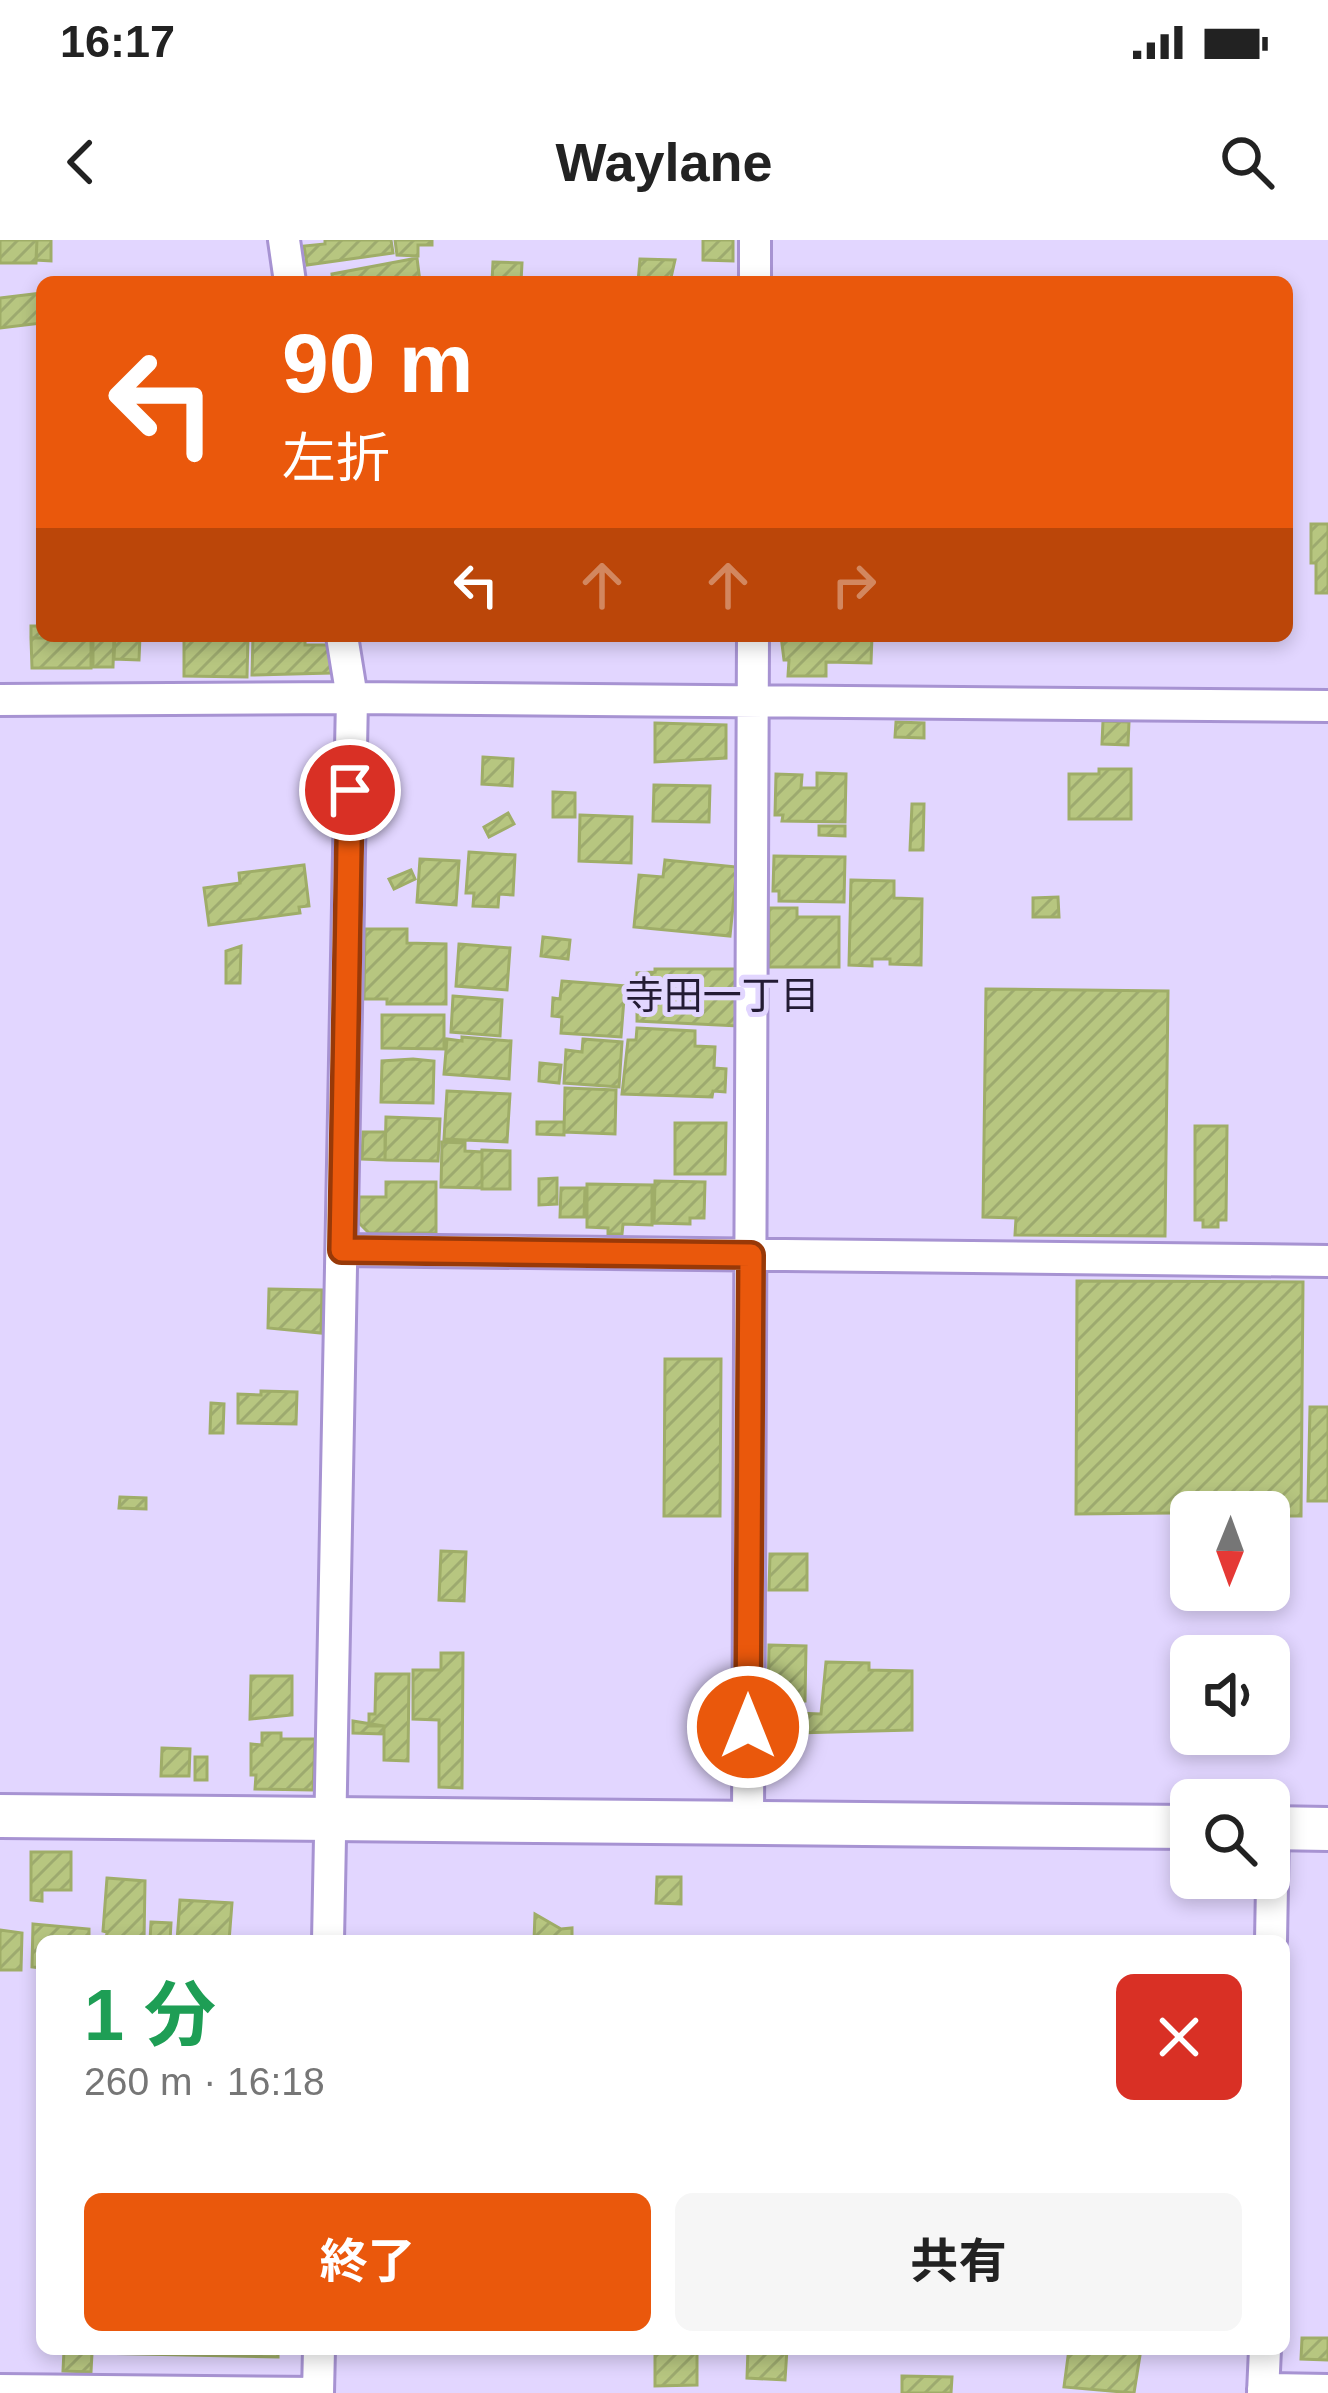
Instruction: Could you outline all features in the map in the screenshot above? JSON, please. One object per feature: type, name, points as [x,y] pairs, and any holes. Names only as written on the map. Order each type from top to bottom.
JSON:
[{"type":"street","points":[[284,240],[289,276]]},
{"type":"street","points":[[755,240],[755,276]]},
{"type":"street","points":[[328,1935],[352,698],[343,642]]},
{"type":"street","points":[[748,1821],[753,642]]},
{"type":"street","points":[[0,700],[1328,706]]},
{"type":"street","points":[[342,1250],[1328,1261]]},
{"type":"street","points":[[0,1816],[1170,1827]]},
{"type":"street","points":[[1290,1828],[1328,1829]]},
{"type":"street","points":[[1271,1899],[1271,1935]]},
{"type":"street","points":[[0,2390],[318,2393],[319,2355]]},
{"type":"street","points":[[1265,2355],[1263,2391],[1328,2390]]},
{"type":"building","points":[[0,240],[37,240],[36,263],[0,263]]},
{"type":"building","points":[[37,240],[51,240],[51,261],[36,260]]},
{"type":"building","points":[[325,240],[391,240],[393,253],[307,265],[304,246],[325,244]]},
{"type":"building","points":[[395,240],[432,240],[432,245],[418,245],[418,256],[397,255]]},
{"type":"building","points":[[703,240],[733,240],[733,261],[703,260]]},
{"type":"building","points":[[417,258],[419,276],[332,276]]},
{"type":"building","points":[[640,259],[675,260],[671,276],[639,276]]},
{"type":"building","points":[[493,262],[522,263],[521,276],[492,276]]},
{"type":"building","points":[[36,294],[36,324],[0,328],[0,298]]},
{"type":"building","points":[[1311,524],[1328,524],[1328,593],[1316,593]]},
{"type":"building","points":[[31,638],[36,642],[91,642],[91,668],[32,668]]},
{"type":"building","points":[[93,642],[114,642],[113,667],[93,667]]},
{"type":"building","points":[[115,642],[140,642],[139,660],[114,659]]},
{"type":"building","points":[[184,642],[248,642],[247,677],[184,676]]},
{"type":"building","points":[[253,642],[331,645],[331,673],[252,675]]},
{"type":"building","points":[[782,642],[872,642],[871,663],[826,662],[826,676],[788,676],[789,660],[784,660]]},
{"type":"building","points":[[1103,721],[1129,722],[1128,745],[1102,744]]},
{"type":"building","points":[[896,722],[924,723],[924,738],[895,737]]},
{"type":"building","points":[[655,723],[726,725],[726,758],[655,762]]},
{"type":"building","points":[[483,757],[513,759],[512,786],[482,784]]},
{"type":"building","points":[[1099,769],[1131,769],[1131,819],[1069,819],[1069,774],[1099,774]]},
{"type":"building","points":[[817,773],[846,774],[845,822],[782,821],[783,815],[775,815],[776,774],[802,775],[801,788],[817,788]]},
{"type":"building","points":[[654,785],[710,786],[709,822],[653,821]]},
{"type":"building","points":[[553,792],[575,793],[575,817],[553,817]]},
{"type":"building","points":[[912,804],[924,804],[923,850],[910,850]]},
{"type":"building","points":[[508,813],[514,824],[489,837],[484,827]]},
{"type":"building","points":[[580,815],[632,817],[631,863],[579,861]]},
{"type":"building","points":[[819,826],[845,826],[845,836],[819,835]]},
{"type":"building","points":[[469,852],[515,855],[513,895],[499,894],[498,907],[473,906],[474,893],[466,893]]},
{"type":"building","points":[[774,856],[845,857],[844,902],[779,901],[779,891],[773,891]]},
{"type":"building","points":[[420,859],[459,861],[456,905],[417,902]]},
{"type":"building","points":[[665,860],[737,867],[730,936],[634,927],[639,875],[663,877]]},
{"type":"building","points":[[304,865],[309,906],[299,907],[300,913],[209,925],[204,888],[240,883],[239,873]]},
{"type":"building","points":[[411,870],[415,879],[394,889],[389,879]]},
{"type":"building","points":[[851,880],[894,881],[894,898],[922,899],[921,965],[872,959],[872,966],[849,965]]},
{"type":"building","points":[[1058,897],[1059,917],[1033,917],[1033,898]]},
{"type":"building","points":[[769,908],[797,908],[797,917],[839,917],[839,967],[769,967]]},
{"type":"building","points":[[365,929],[407,929],[407,943],[446,944],[446,1004],[364,999]]},
{"type":"building","points":[[543,937],[570,940],[568,959],[541,956]]},
{"type":"building","points":[[459,944],[510,948],[507,990],[456,986]]},
{"type":"building","points":[[241,946],[240,983],[226,983],[226,951]]},
{"type":"building","points":[[738,969],[738,1026],[637,1021],[637,973]]},
{"type":"building","points":[[562,981],[625,986],[621,1037],[561,1033],[562,1017],[552,1016],[553,998],[560,999]]},
{"type":"building","points":[[986,989],[1168,991],[1165,1236],[1015,1235],[1016,1218],[983,1217]]},
{"type":"building","points":[[453,996],[502,1000],[500,1036],[451,1032]]},
{"type":"building","points":[[382,1015],[444,1015],[444,1049],[382,1048]]},
{"type":"building","points":[[637,1028],[695,1031],[695,1046],[715,1047],[714,1068],[726,1069],[725,1092],[713,1091],[712,1097],[622,1094],[628,1040],[636,1040]]},
{"type":"building","points":[[462,1037],[511,1041],[509,1079],[444,1074],[447,1039],[462,1041]]},
{"type":"building","points":[[583,1039],[622,1042],[619,1087],[564,1083],[566,1050],[582,1052]]},
{"type":"building","points":[[382,1061],[434,1061],[433,1103],[381,1102]]},
{"type":"building","points":[[540,1063],[561,1065],[559,1083],[539,1081]]},
{"type":"building","points":[[565,1088],[616,1090],[615,1134],[564,1132]]},
{"type":"building","points":[[447,1091],[510,1094],[507,1142],[444,1139]]},
{"type":"building","points":[[386,1117],[440,1119],[438,1161],[385,1160]]},
{"type":"building","points":[[537,1122],[564,1122],[564,1135],[537,1134]]},
{"type":"building","points":[[675,1123],[726,1123],[725,1174],[675,1174]]},
{"type":"building","points":[[1195,1126],[1227,1126],[1226,1220],[1218,1220],[1218,1227],[1203,1227],[1203,1220],[1195,1220]]},
{"type":"building","points":[[363,1132],[385,1132],[385,1160],[362,1159]]},
{"type":"building","points":[[442,1142],[465,1143],[465,1151],[482,1152],[482,1188],[441,1187]]},
{"type":"building","points":[[482,1150],[510,1151],[510,1189],[482,1189]]},
{"type":"building","points":[[557,1178],[557,1204],[539,1205],[539,1179]]},
{"type":"building","points":[[655,1181],[705,1182],[704,1218],[690,1218],[690,1224],[654,1223]]},
{"type":"building","points":[[386,1182],[436,1182],[436,1233],[369,1233],[359,1223],[359,1197],[386,1197]]},
{"type":"building","points":[[587,1184],[652,1185],[652,1225],[623,1224],[622,1234],[587,1227]]},
{"type":"building","points":[[561,1188],[585,1188],[584,1217],[560,1217]]},
{"type":"building","points":[[1077,1281],[1303,1282],[1301,1516],[1290,1516],[1290,1491],[1170,1491],[1170,1513],[1076,1514]]},
{"type":"building","points":[[269,1289],[322,1290],[321,1333],[268,1328]]},
{"type":"building","points":[[665,1359],[721,1359],[720,1516],[664,1516]]},
{"type":"building","points":[[261,1391],[297,1392],[296,1424],[238,1423],[238,1394],[261,1395]]},
{"type":"building","points":[[211,1403],[224,1404],[223,1433],[210,1433]]},
{"type":"building","points":[[1310,1407],[1328,1407],[1328,1501],[1308,1501]]},
{"type":"building","points":[[120,1497],[146,1498],[146,1509],[119,1508]]},
{"type":"building","points":[[441,1551],[466,1552],[464,1601],[439,1600]]},
{"type":"building","points":[[770,1554],[807,1554],[807,1590],[769,1590]]},
{"type":"building","points":[[769,1645],[806,1646],[805,1701],[795,1701],[795,1709],[768,1709]]},
{"type":"building","points":[[441,1653],[463,1653],[462,1788],[439,1787],[439,1720],[413,1719],[413,1670],[441,1670]]},
{"type":"building","points":[[826,1662],[912,1671],[912,1730],[796,1733],[796,1713],[821,1714]]},
{"type":"building","points":[[376,1674],[409,1674],[408,1761],[384,1760],[384,1726],[369,1726],[369,1714],[375,1714]]},
{"type":"building","points":[[251,1676],[292,1676],[292,1715],[250,1719]]},
{"type":"building","points":[[353,1721],[384,1726],[384,1734],[353,1733]]},
{"type":"building","points":[[262,1733],[281,1733],[281,1739],[315,1739],[313,1790],[255,1789],[251,1744],[262,1745]]},
{"type":"building","points":[[162,1748],[190,1749],[189,1776],[161,1776]]},
{"type":"building","points":[[195,1757],[207,1757],[207,1780],[195,1780]]},
{"type":"building","points":[[31,1852],[71,1852],[71,1890],[42,1890],[42,1901],[31,1900]]},
{"type":"building","points":[[657,1877],[681,1877],[681,1904],[656,1903]]},
{"type":"building","points":[[107,1878],[145,1881],[144,1935],[107,1935],[103,1931]]},
{"type":"building","points":[[180,1900],[232,1903],[229,1935],[177,1935]]},
{"type":"building","points":[[535,1914],[561,1929],[572,1928],[572,1935],[534,1935]]},
{"type":"building","points":[[151,1922],[171,1923],[170,1935],[150,1935]]},
{"type":"building","points":[[33,1924],[89,1929],[89,1935],[36,1935],[36,1967],[32,1967]]},
{"type":"building","points":[[0,1930],[22,1933],[21,1970],[0,1970]]},
{"type":"building","points":[[1302,2338],[1328,2338],[1328,2360],[1301,2359]]},
{"type":"building","points":[[64,2355],[92,2355],[91,2372],[63,2371]]},
{"type":"building","points":[[185,2355],[278,2355],[278,2357]]},
{"type":"building","points":[[655,2355],[697,2355],[697,2385],[655,2386]]},
{"type":"building","points":[[748,2355],[787,2355],[785,2380],[747,2378]]},
{"type":"building","points":[[1068,2355],[1140,2355],[1134,2393],[1064,2387]]},
{"type":"building","points":[[902,2376],[952,2377],[951,2393],[902,2393]]},
{"type":"district","name":"寺田一丁目","points":[[722,995]]},
{"type":"route","points":[[350,790],[342,1250],[751,1255],[748,1727]]}]
